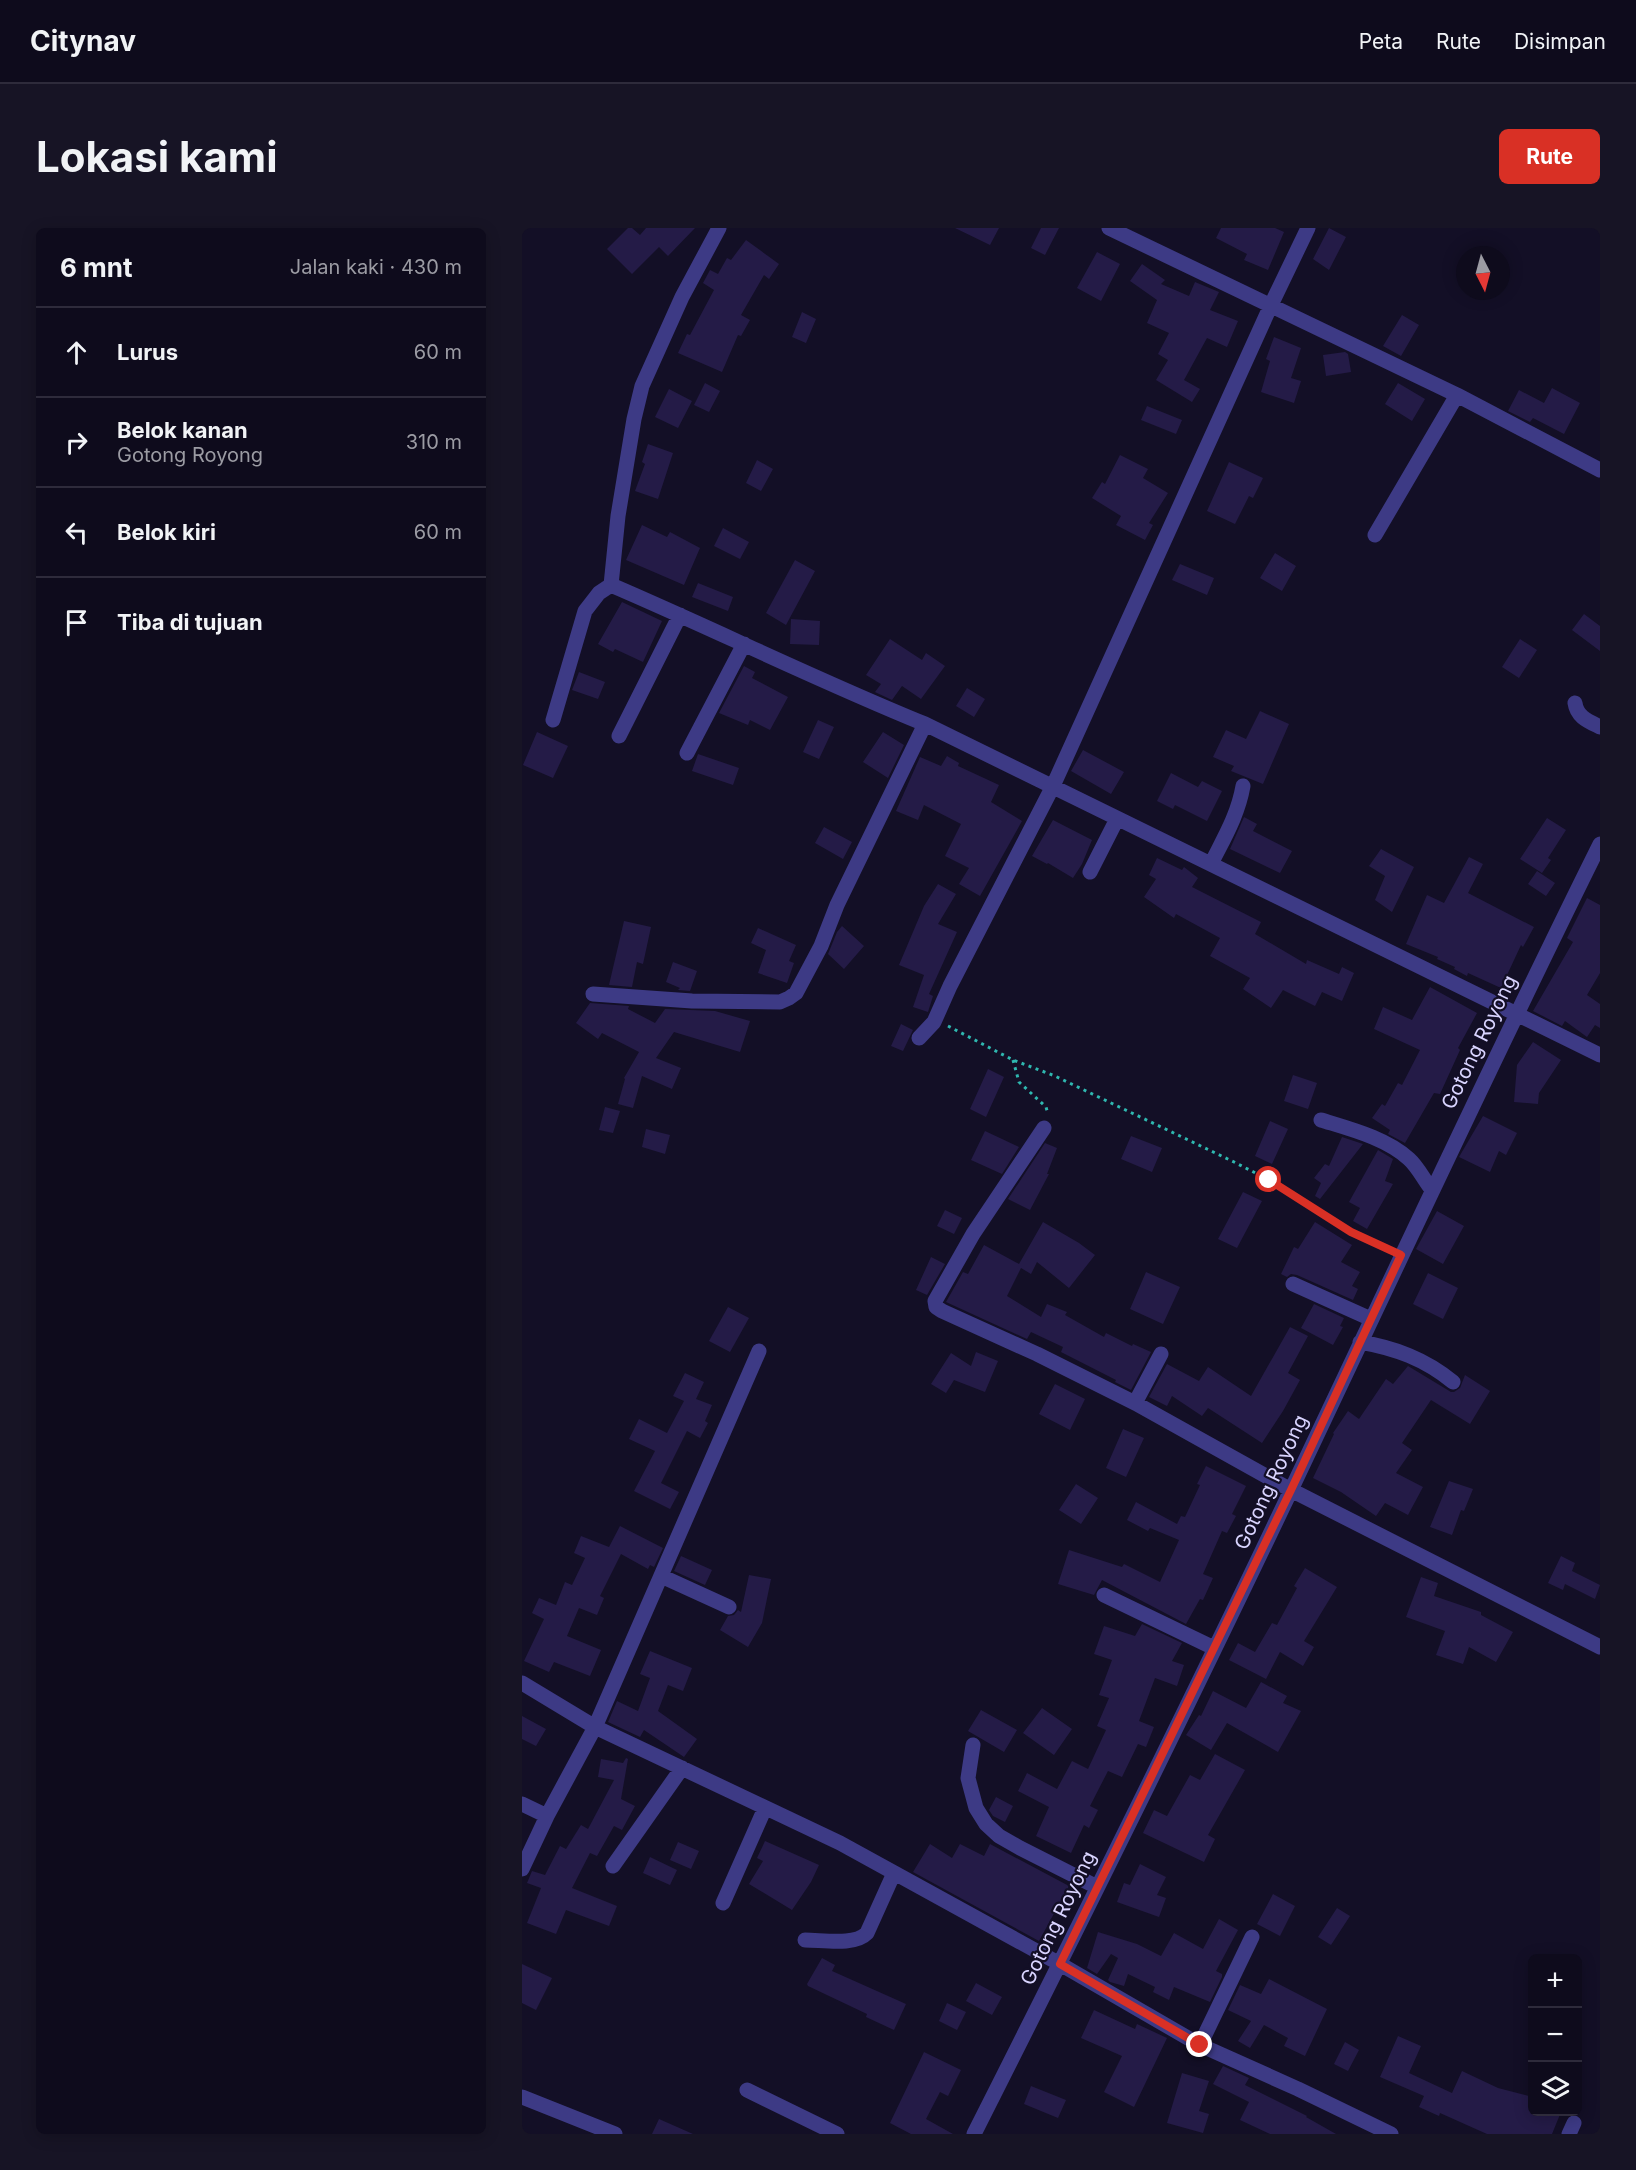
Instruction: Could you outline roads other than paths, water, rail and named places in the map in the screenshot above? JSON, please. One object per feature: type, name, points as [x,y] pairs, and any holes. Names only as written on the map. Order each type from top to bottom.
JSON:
[{"type":"street","points":[[553,720],[585,611],[591,601],[611,585],[620,505],[634,419],[642,386],[682,297],[719,228]]},
{"type":"street","points":[[1109,228],[1457,395],[1600,470]]},
{"type":"street","points":[[919,1038],[934,1022],[950,986],[1053,786],[1308,228]]},
{"type":"street","points":[[1375,535],[1457,395]]},
{"type":"street","points":[[611,585],[837,688],[925,724],[1600,1055]]},
{"type":"street","points":[[619,736],[680,615]]},
{"type":"street","points":[[687,753],[744,644]]},
{"type":"street","points":[[1575,703],[1578,713],[1600,727]]},
{"type":"street","points":[[593,994],[692,1001],[780,1002],[796,993],[821,946],[837,905],[925,724]]},
{"type":"street","points":[[1211,864],[1233,822],[1243,786]]},
{"type":"street","points":[[1090,872],[1116,819]]},
{"type":"street","name":"Gotong Royong","points":[[974,2134],[1060,1964],[1291,1490],[1516,1014],[1600,844]]},
{"type":"street","points":[[1321,1120],[1353,1130],[1398,1151],[1415,1166],[1432,1190]]},
{"type":"street","points":[[1044,1128],[973,1234],[935,1300],[936,1307],[1135,1403],[1291,1490],[1600,1647]]},
{"type":"street","points":[[1293,1284],[1371,1319]]},
{"type":"street","points":[[1360,1342],[1407,1354],[1436,1368],[1454,1382]]},
{"type":"street","points":[[522,1869],[595,1727],[759,1351]]},
{"type":"street","points":[[1135,1403],[1161,1354]]},
{"type":"street","points":[[661,1576],[729,1607]]},
{"type":"street","points":[[1104,1595],[1214,1648]]},
{"type":"street","points":[[522,1683],[595,1727],[840,1843],[1060,1964],[1200,2045],[1391,2134]]},
{"type":"street","points":[[973,1745],[968,1778],[976,1808],[986,1824],[999,1836],[1020,1848],[1097,1887]]},
{"type":"street","points":[[613,1866],[682,1768]]},
{"type":"street","points":[[522,1804],[548,1816]]},
{"type":"street","points":[[723,1903],[765,1808]]},
{"type":"street","points":[[805,1940],[862,1939],[867,1933],[894,1873]]},
{"type":"street","points":[[1200,2045],[1252,1937]]},
{"type":"street","points":[[747,2090],[837,2134]]},
{"type":"street","points":[[522,2097],[615,2134]]}]
